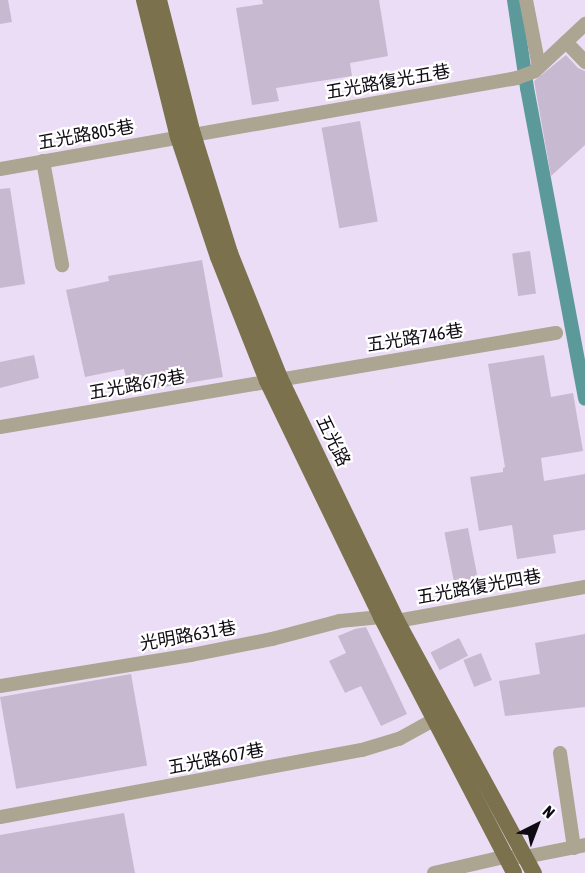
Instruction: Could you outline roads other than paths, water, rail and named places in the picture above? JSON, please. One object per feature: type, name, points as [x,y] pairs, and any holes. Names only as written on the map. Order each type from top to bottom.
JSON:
[{"type":"main road","name":"五光路","points":[[144,0],[218,257],[381,617],[514,873]]},
{"type":"main road","name":"五光路","points":[[159,0],[185,136]]},
{"type":"main road","name":"五光路","points":[[274,379],[398,621],[534,873]]},
{"type":"street","points":[[526,0],[537,69]]},
{"type":"street","name":"五光路復光五巷","points":[[185,136],[517,78],[537,69],[585,24]]},
{"type":"street","points":[[566,42],[585,62]]},
{"type":"street","name":"五光路805巷","points":[[0,169],[185,136]]},
{"type":"street","points":[[43,161],[62,265]]},
{"type":"street","name":"五光路746巷","points":[[274,379],[294,378],[556,333]]},
{"type":"street","name":"五光路679巷","points":[[0,427],[274,379]]},
{"type":"street","name":"五光路復光四巷","points":[[381,617],[398,621],[585,587]]},
{"type":"street","name":"光明路631巷","points":[[0,686],[214,650],[340,621],[381,617]]},
{"type":"street","name":"五光路607巷","points":[[0,817],[362,750],[399,738],[433,720]]},
{"type":"street","points":[[434,873],[504,857],[525,857],[580,846],[560,753]]},
{"type":"waterway","points":[[514,0],[527,88],[585,399]]}]
